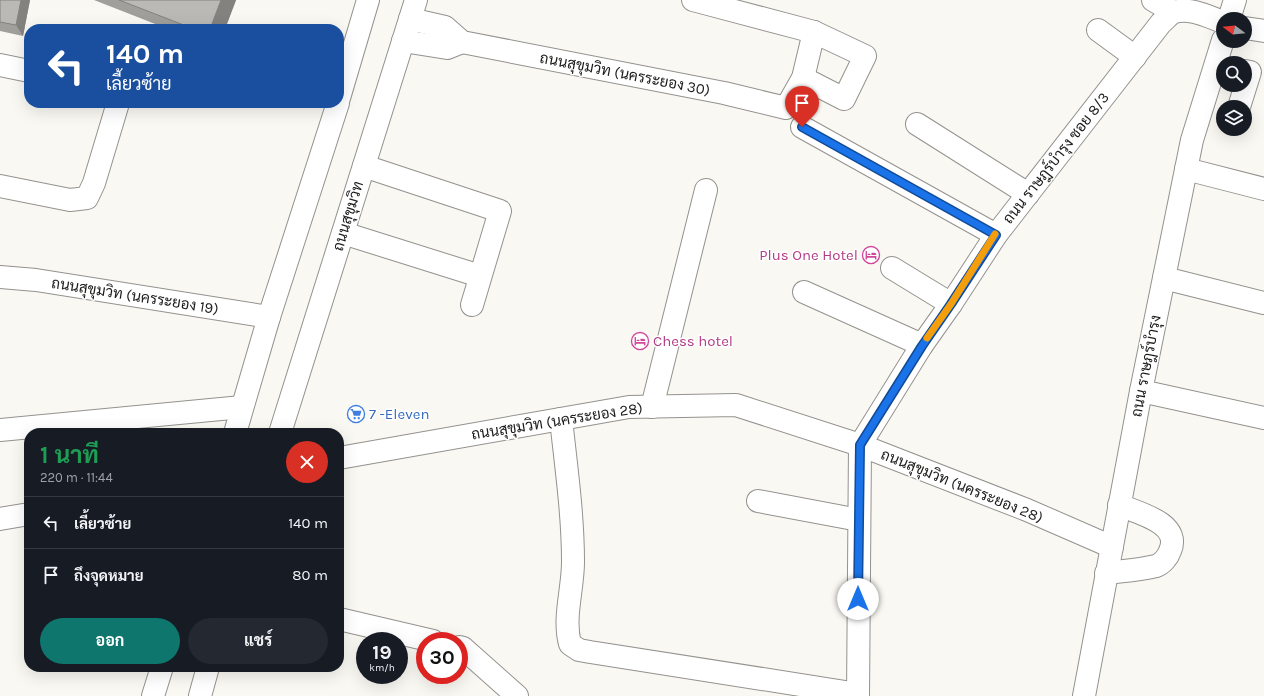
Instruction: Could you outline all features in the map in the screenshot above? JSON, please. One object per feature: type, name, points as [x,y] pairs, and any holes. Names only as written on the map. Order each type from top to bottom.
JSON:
[{"type":"street","points":[[344,81],[368,0]]},
{"type":"street","points":[[693,0],[814,32],[864,56],[844,99],[803,78],[814,32]]},
{"type":"street","points":[[1153,0],[1173,12],[1198,12],[1216,19]]},
{"type":"street","points":[[1231,12],[1235,0]]},
{"type":"street","points":[[413,9],[446,27],[462,42]]},
{"type":"street","name":"ถนนสุขุมวิท","points":[[282,428],[413,9]]},
{"type":"street","name":"ถนน ราษฎร์บำรุง ซอย 8/3","points":[[860,445],[922,346],[996,235],[1135,57],[1162,23],[1173,12]]},
{"type":"street","points":[[1252,29],[1264,31]]},
{"type":"street","points":[[1098,30],[1135,57]]},
{"type":"street","name":"ถนนสุขุมวิท (นครระยอง 30)","points":[[403,41],[447,48],[462,42],[724,93],[786,108],[803,78]]},
{"type":"street","points":[[0,65],[24,70]]},
{"type":"street","name":"ถนน ราษฎร์บำรุง","points":[[1084,696],[1141,391],[1192,140],[1216,74]]},
{"type":"street","points":[[0,186],[70,200],[86,198],[94,183],[116,108]]},
{"type":"street","points":[[236,428],[269,317],[336,108]]},
{"type":"street","points":[[917,124],[1028,194]]},
{"type":"street","points":[[802,127],[996,235]]},
{"type":"street","points":[[364,166],[500,210],[472,305]]},
{"type":"street","points":[[1186,170],[1264,189]]},
{"type":"street","points":[[652,407],[706,190]]},
{"type":"street","points":[[343,233],[480,276]]},
{"type":"street","points":[[892,268],[951,304]]},
{"type":"street","name":"ถนนสุขุมวิท (นครระยอง 19)","points":[[0,277],[36,280],[269,317]]},
{"type":"street","points":[[1164,278],[1264,303]]},
{"type":"street","points":[[804,292],[922,346]]},
{"type":"street","points":[[1141,391],[1264,418]]},
{"type":"street","name":"ถนนสุขุมวิท (นครระยอง 28)","points":[[344,457],[629,407],[736,405],[860,445],[1027,510],[1112,547]]},
{"type":"street","points":[[0,430],[242,407]]},
{"type":"street","points":[[561,418],[572,534],[573,563],[567,626],[570,644],[590,652],[858,695],[860,445]]},
{"type":"street","points":[[758,501],[859,520]]},
{"type":"street","points":[[1106,573],[1157,566],[1166,559],[1171,550],[1173,541],[1170,533],[1163,524],[1119,506]]},
{"type":"street","points":[[0,519],[24,515]]},
{"type":"street","points":[[344,620],[416,637]]},
{"type":"street","points":[[468,653],[517,696]]},
{"type":"street","points":[[153,696],[160,672]]},
{"type":"street","points":[[200,696],[207,672]]},
{"type":"building","points":[[0,0],[21,0],[16,25],[0,22]]},
{"type":"building","points":[[119,0],[221,0],[212,24],[181,24]]},
{"type":"slow traffic","points":[[927,338],[951,304],[996,235],[995,234]]},
{"type":"place","name":"Plus One Hotel","points":[[871,255]]},
{"type":"place","name":"Chess hotel","points":[[640,341]]},
{"type":"place","name":"7 -Eleven","points":[[356,414]]},
{"type":"route","points":[[802,127],[996,235],[922,346],[860,445],[858,599]]}]
